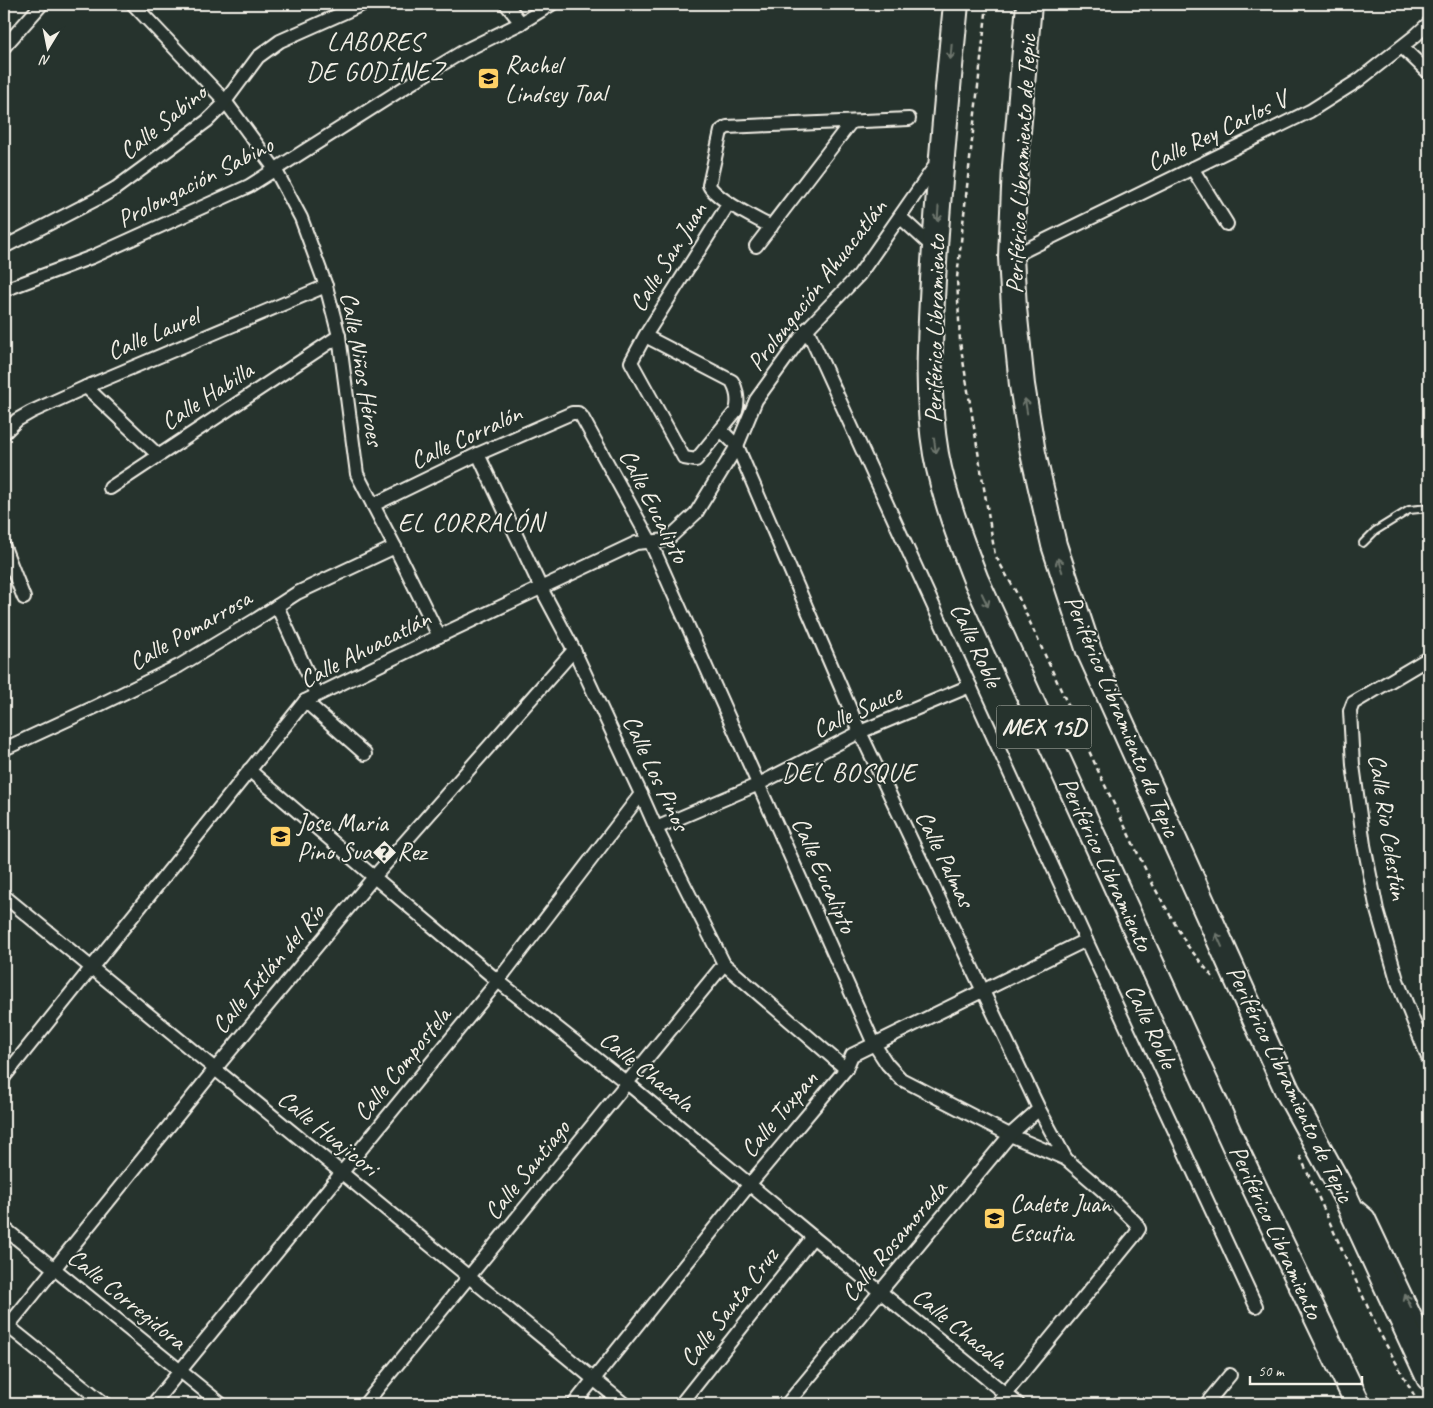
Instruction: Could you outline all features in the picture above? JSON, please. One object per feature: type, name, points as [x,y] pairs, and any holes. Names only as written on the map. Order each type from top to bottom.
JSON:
[{"type":"highway","name":"Periférico Libramiento","points":[[956,4],[942,157],[929,350],[931,419],[936,454],[956,530],[980,589],[1238,1153],[1358,1404]]},
{"type":"highway","name":"Periférico Libramiento de Tepic","points":[[1029,4],[1011,256],[1022,385],[1033,452],[1054,545],[1089,651],[1288,1090],[1345,1196],[1429,1378]]},
{"type":"street","points":[[4,47],[42,4]]},
{"type":"street","name":"Calle Niños Héroes","points":[[132,4],[225,102],[276,169],[301,218],[326,286],[339,336],[357,474],[439,636]]},
{"type":"street","name":"Calle Sabino","points":[[4,247],[116,188],[207,121],[225,102],[258,58],[280,41],[363,4]]},
{"type":"street","points":[[506,4],[521,23]]},
{"type":"street","name":"Prolongación Sabino","points":[[4,290],[92,257],[249,186],[429,72],[464,51],[521,23],[552,4]]},
{"type":"street","name":"Calle Rey Carlos V","points":[[1011,256],[1310,110],[1359,80],[1416,36],[1429,23]]},
{"type":"street","points":[[1402,47],[1429,73]]},
{"type":"street","name":"Calle San Juan","points":[[721,430],[696,460],[684,458],[631,362],[645,336],[729,203],[712,191],[709,185],[721,132],[726,127],[909,119]]},
{"type":"street","points":[[756,246],[851,122]]},
{"type":"street","name":"Prolongación Ahuacatlán","points":[[737,446],[756,400],[807,329],[859,276],[942,157]]},
{"type":"street","points":[[1192,168],[1227,224]]},
{"type":"street","points":[[729,203],[771,227]]},
{"type":"street","points":[[900,217],[935,249]]},
{"type":"street","name":"Calle Laurel","points":[[4,433],[17,420],[31,412],[326,286]]},
{"type":"street","name":"Calle Roble","points":[[807,329],[1086,940],[1256,1306]]},
{"type":"street","name":"Calle Habilla","points":[[86,387],[158,455],[339,336]]},
{"type":"street","points":[[645,336],[732,381],[735,386],[736,411],[721,430],[737,446]]},
{"type":"street","name":"Calle Corralón","points":[[374,505],[478,454],[572,413],[578,413]]},
{"type":"street","name":"Calle Eucalipto","points":[[578,413],[582,417],[650,541],[874,1044],[887,1064],[901,1079],[1010,1135],[1066,1159]]},
{"type":"street","name":"Calle Ahuacatlán","points":[[4,1077],[305,701],[636,543],[667,540],[696,513],[737,446]]},
{"type":"street","name":"Calle Palmas","points":[[737,446],[860,732],[1039,1109],[1066,1159],[1102,1190],[1135,1222],[1139,1229],[1002,1399]]},
{"type":"street","name":"Calle Los Pinos","points":[[478,454],[541,588],[574,650],[656,828],[724,964],[846,1069]]},
{"type":"street","points":[[110,488],[158,455]]},
{"type":"street","name":"Calle Pomarrosa","points":[[4,748],[179,666],[297,594],[395,546]]},
{"type":"street","points":[[4,547],[24,598]]},
{"type":"street","points":[[276,606],[317,694]]},
{"type":"street","name":"Calle Ixtlán del Río","points":[[5,1327],[374,877],[574,650]]},
{"type":"street","name":"Calle Rio Celestún","points":[[1429,658],[1353,703],[1350,712],[1353,765],[1364,845],[1375,901],[1397,980],[1425,1042],[1429,1060]]},
{"type":"street","name":"Calle Sauce","points":[[656,828],[759,784],[860,732],[970,686]]},
{"type":"street","points":[[305,701],[365,754]]},
{"type":"street","name":"Calle Chacala","points":[[249,770],[498,981],[627,1083],[881,1292],[1002,1399],[1018,1404]]},
{"type":"street","name":"Calle Compostela","points":[[153,1404],[498,981],[641,794]]},
{"type":"street","name":"Calle Huajicori","points":[[4,896],[624,1404]]},
{"type":"street","name":"Calle Tuxpan","points":[[574,1404],[749,1185],[846,1069],[852,1055],[1086,940]]},
{"type":"street","name":"Calle Santiago","points":[[365,1404],[724,964]]},
{"type":"street","name":"Calle Rosamorada","points":[[788,1404],[1010,1135],[1039,1109]]},
{"type":"street","points":[[1345,1196],[1368,1216],[1429,1345]]},
{"type":"street","name":"Calle Corregidora","points":[[4,1228],[221,1404]]},
{"type":"street","name":"Calle Santa Cruz","points":[[680,1404],[813,1237]]},
{"type":"street","points":[[5,1327],[105,1404]]},
{"type":"street","points":[[1206,1404],[1230,1375]]},
{"type":"lane","points":[[1363,543],[1375,531],[1409,510],[1429,508]]},
{"type":"place","name":"Rachel Lindsey Toal","points":[[489,79]]},
{"type":"place","name":"Jose Maria Pino Sua�Rez","points":[[281,837]]},
{"type":"place","name":"Cadete Juan Escutia","points":[[994,1218]]},
{"type":"district","name":"LABORES DE GODÍNEZ","points":[[375,56]]},
{"type":"district","name":"EL CORRALÓN","points":[[471,522]]},
{"type":"district","name":"DEL BOSQUE","points":[[849,772]]}]
